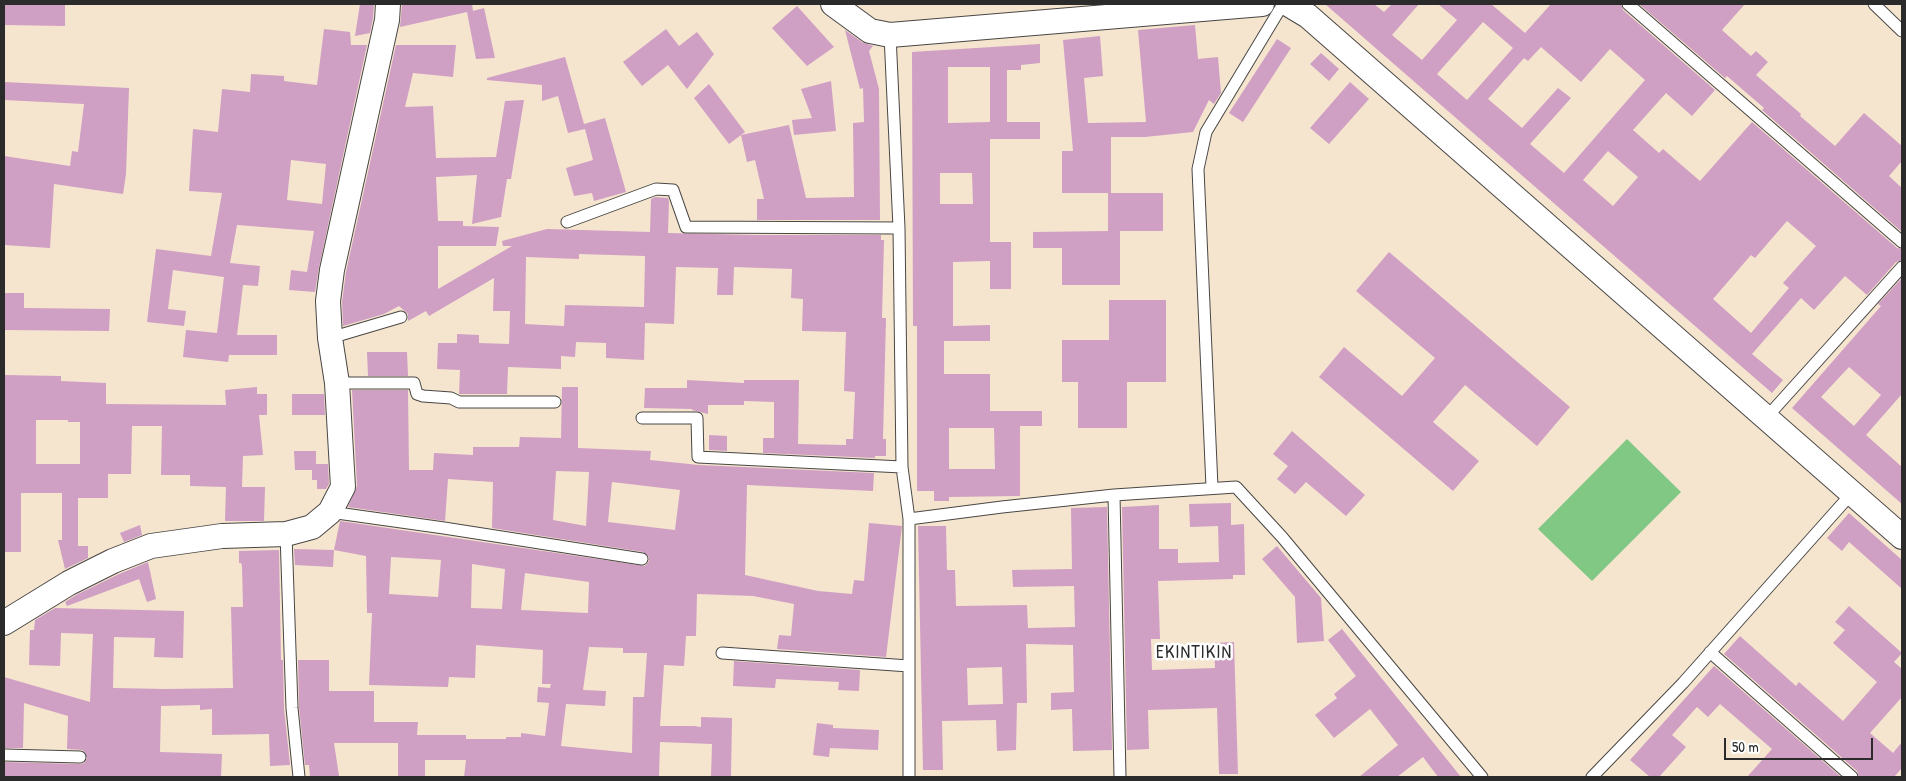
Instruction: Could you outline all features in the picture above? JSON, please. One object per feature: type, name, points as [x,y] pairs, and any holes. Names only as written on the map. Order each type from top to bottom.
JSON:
[{"type":"street","points":[[4,623],[69,583],[113,561],[151,546],[222,536],[286,534],[312,527],[330,512],[342,487],[337,383],[330,338],[328,301],[332,270],[385,29],[388,4]]},
{"type":"street","points":[[833,4],[870,31],[890,35],[1262,4]]},
{"type":"street","points":[[1288,4],[1308,10],[1902,537]]},
{"type":"lane","points":[[1212,487],[1198,170],[1206,132],[1284,4]]},
{"type":"lane","points":[[1628,4],[1902,242]]},
{"type":"lane","points":[[1874,4],[1902,31]]},
{"type":"lane","points":[[890,35],[899,228],[902,467],[909,519],[909,777]]},
{"type":"lane","points":[[568,222],[656,189],[673,190],[686,227],[899,228]]},
{"type":"lane","points":[[1766,418],[1902,267]]},
{"type":"lane","points":[[330,338],[401,317]]},
{"type":"lane","points":[[337,383],[414,383],[417,394],[451,398],[459,402],[555,402]]},
{"type":"lane","points":[[642,418],[697,418],[698,457],[902,467]]},
{"type":"lane","points":[[909,519],[1114,494],[1236,487],[1282,537],[1482,777]]},
{"type":"lane","points":[[1592,777],[1683,683],[1852,492]]},
{"type":"lane","points":[[1114,494],[1120,777]]},
{"type":"lane","points":[[330,512],[642,559]]},
{"type":"lane","points":[[286,534],[292,708],[299,777]]},
{"type":"lane","points":[[1710,652],[1852,777]]},
{"type":"lane","points":[[722,653],[909,666]]},
{"type":"lane","points":[[4,754],[80,757]]},
{"type":"green space","points":[[1627,439],[1681,492],[1592,581],[1538,529]]},
{"type":"building","points":[[4,4],[65,4],[65,26],[4,25]]},
{"type":"building","points":[[360,4],[374,4],[373,18],[370,33],[355,36]]},
{"type":"building","points":[[402,4],[472,4],[473,11],[484,8],[495,58],[476,59],[467,12],[400,27]]},
{"type":"building","points":[[1325,4],[1374,4],[1384,12],[1392,4],[1419,4],[1392,35],[1422,60],[1457,20],[1438,4],[1491,4],[1525,33],[1551,4],[1621,4],[1623,10],[1715,90],[1692,116],[1666,93],[1633,130],[1659,153],[1663,149],[1700,181],[1752,122],[1897,248],[1902,249],[1902,260],[1896,262],[1867,295],[1845,276],[1814,310],[1801,298],[1752,354],[1783,380],[1772,393]],"holes":[[[1483,22],[1513,48],[1467,100],[1437,74]],[[1541,47],[1581,82],[1610,49],[1645,80],[1564,173],[1530,144],[1571,98],[1558,88],[1522,128],[1488,99],[1524,58],[1528,61]],[[1608,151],[1638,177],[1613,206],[1583,180]],[[1787,221],[1816,246],[1783,283],[1789,288],[1751,333],[1713,299],[1751,255],[1755,258]]]},
{"type":"building","points":[[1639,4],[1745,4],[1722,30],[1751,56],[1756,51],[1768,62],[1756,75],[1801,114],[1800,116],[1835,146],[1864,113],[1902,146],[1902,161],[1889,176],[1902,188],[1902,232],[1762,110],[1764,108],[1727,76],[1725,78]]},
{"type":"building","points":[[797,6],[834,47],[807,66],[772,28]]},
{"type":"building","points":[[1195,25],[1198,59],[1218,57],[1221,93],[1214,104],[1209,100],[1193,132],[1145,137],[1111,137],[1111,193],[1163,193],[1163,231],[1120,231],[1120,285],[1062,285],[1062,248],[1033,248],[1033,232],[1108,231],[1108,193],[1062,193],[1062,151],[1073,151],[1063,40],[1100,36],[1103,76],[1084,78],[1088,123],[1146,122],[1138,30]]},
{"type":"building","points":[[324,29],[350,32],[351,45],[367,45],[315,292],[289,290],[291,270],[307,272],[314,231],[237,225],[230,263],[260,266],[258,286],[243,285],[237,335],[277,335],[277,355],[229,355],[228,362],[183,357],[186,330],[217,333],[224,277],[173,270],[168,309],[186,311],[184,326],[147,322],[156,249],[211,256],[222,193],[189,191],[193,129],[218,132],[222,89],[250,92],[251,74],[284,76],[284,81],[317,85]],"holes":[[[291,160],[326,164],[322,204],[287,200]]]},
{"type":"building","points":[[666,29],[679,46],[697,32],[714,54],[687,89],[668,65],[642,86],[623,62]]},
{"type":"building","points":[[845,30],[862,42],[873,46],[869,51],[879,89],[880,220],[757,220],[757,199],[764,199],[755,160],[747,162],[741,135],[789,125],[806,198],[854,197],[853,123],[864,122],[863,88],[860,89]]},
{"type":"building","points":[[1277,39],[1291,48],[1243,122],[1229,113]]},
{"type":"building","points":[[1040,44],[1040,63],[1021,65],[1021,70],[1007,70],[1007,122],[1040,122],[1040,139],[990,139],[990,242],[1011,242],[1011,289],[990,289],[990,261],[953,262],[953,326],[990,325],[990,341],[944,341],[944,374],[990,374],[990,411],[1042,411],[1042,426],[1020,426],[1020,496],[949,497],[949,501],[934,501],[934,491],[917,491],[917,326],[913,326],[912,52]],"holes":[[[948,67],[990,67],[990,122],[948,123]],[[940,173],[972,173],[973,204],[940,204]],[[949,428],[994,428],[995,469],[949,469]]]},
{"type":"building","points":[[396,45],[456,45],[453,77],[413,73],[405,107],[433,106],[436,158],[496,157],[505,101],[524,100],[511,179],[507,179],[501,217],[472,224],[477,175],[436,177],[438,221],[463,221],[463,226],[499,227],[496,246],[438,246],[438,289],[512,246],[503,246],[502,241],[547,229],[650,232],[651,199],[655,197],[668,198],[668,233],[881,235],[881,240],[884,240],[882,318],[886,318],[883,439],[886,439],[886,456],[875,456],[875,458],[763,453],[763,438],[774,438],[774,402],[744,401],[744,405],[708,405],[708,414],[692,409],[644,408],[645,388],[687,388],[687,380],[744,383],[744,380],[799,380],[798,444],[846,445],[846,439],[853,439],[855,392],[844,391],[846,332],[802,331],[803,299],[791,298],[792,269],[734,267],[733,295],[717,295],[718,268],[676,267],[674,324],[645,323],[644,360],[606,358],[606,343],[576,342],[575,357],[561,356],[561,369],[508,367],[507,394],[459,394],[460,370],[437,369],[438,343],[457,343],[457,334],[479,335],[479,343],[509,344],[510,311],[493,311],[494,278],[429,316],[426,311],[408,321],[408,314],[399,306],[384,314],[343,326],[342,302],[346,272]],"holes":[[[579,254],[645,256],[644,307],[565,305],[564,326],[525,324],[526,257],[579,259]]]},
{"type":"building","points":[[1321,53],[1339,69],[1329,81],[1310,64]]},
{"type":"building","points":[[565,57],[584,124],[605,118],[626,192],[594,201],[592,193],[574,196],[566,168],[593,160],[585,129],[568,133],[558,96],[542,101],[542,85],[487,80],[487,78]]},
{"type":"building","points":[[831,81],[836,131],[794,135],[792,120],[812,118],[801,89]]},
{"type":"building","points":[[4,82],[129,88],[126,174],[123,194],[54,184],[50,248],[4,245],[4,156],[70,166],[72,151],[78,152],[84,104],[4,100]]},
{"type":"building","points":[[1350,82],[1369,99],[1329,144],[1310,128]]},
{"type":"building","points":[[709,84],[745,132],[729,144],[694,98]]},
{"type":"building","points":[[1389,252],[1570,407],[1537,446],[1465,385],[1433,422],[1479,461],[1453,491],[1319,377],[1344,347],[1402,396],[1435,358],[1356,291]]},
{"type":"building","points":[[1902,278],[1902,394],[1866,435],[1902,467],[1902,504],[1792,408],[1881,306],[1878,304]],"holes":[[[1849,367],[1881,395],[1854,426],[1821,397]]]},
{"type":"building","points":[[4,293],[24,293],[24,308],[110,309],[109,331],[4,330]]},
{"type":"building","points":[[1109,300],[1166,300],[1166,382],[1127,382],[1127,428],[1078,428],[1078,382],[1062,382],[1062,340],[1109,340]]},
{"type":"building","points":[[367,352],[407,352],[408,376],[368,376]]},
{"type":"building","points":[[4,375],[61,376],[61,381],[106,383],[106,404],[226,405],[225,390],[257,387],[257,394],[267,394],[267,415],[259,415],[263,455],[243,456],[242,487],[265,487],[264,521],[225,521],[226,487],[190,486],[190,475],[161,475],[162,426],[132,426],[131,474],[108,474],[108,498],[78,498],[78,546],[88,546],[88,558],[65,569],[58,540],[62,540],[62,493],[21,493],[21,552],[4,552]],"holes":[[[36,420],[68,420],[68,422],[80,422],[80,464],[36,464]]]},
{"type":"building","points":[[562,387],[578,387],[578,448],[651,451],[650,460],[699,465],[874,473],[873,491],[747,485],[745,575],[818,591],[852,594],[854,580],[864,581],[869,523],[902,526],[886,657],[777,649],[779,635],[791,636],[794,604],[753,596],[697,594],[696,636],[686,636],[684,666],[664,665],[660,726],[701,727],[701,717],[732,718],[731,777],[711,777],[712,744],[660,742],[659,777],[464,777],[466,760],[425,760],[425,777],[398,777],[398,743],[334,743],[339,776],[310,777],[309,765],[305,765],[299,707],[298,660],[329,660],[329,691],[374,691],[374,722],[418,722],[417,735],[466,735],[466,739],[506,739],[506,737],[521,737],[521,733],[545,736],[549,703],[537,702],[538,687],[550,688],[551,684],[542,684],[543,650],[476,645],[475,678],[449,677],[448,687],[369,685],[372,613],[367,613],[366,556],[334,550],[340,521],[645,566],[649,561],[649,557],[643,552],[492,528],[493,482],[448,479],[445,521],[348,507],[357,486],[352,390],[408,390],[409,470],[433,470],[434,453],[473,455],[473,447],[519,447],[520,437],[561,438]],"holes":[[[556,471],[589,472],[586,526],[553,520]],[[612,482],[680,490],[675,530],[608,522]],[[391,557],[441,560],[438,597],[389,594]],[[472,564],[505,569],[502,609],[471,608]],[[525,573],[589,582],[588,613],[521,610]],[[589,647],[623,648],[623,653],[647,653],[644,697],[633,697],[632,753],[561,746],[566,704],[605,706],[606,691],[583,690]]]},
{"type":"building","points":[[292,394],[324,394],[325,415],[292,415]]},
{"type":"building","points":[[1292,431],[1365,495],[1346,516],[1306,482],[1295,494],[1277,479],[1288,466],[1273,454]]},
{"type":"building","points":[[709,435],[727,436],[727,451],[709,450]]},
{"type":"building","points":[[294,451],[316,451],[316,464],[328,464],[329,484],[326,489],[317,489],[317,480],[312,480],[312,470],[295,470]]},
{"type":"building","points":[[1231,503],[1231,525],[1244,524],[1245,575],[1233,575],[1233,579],[1158,581],[1160,639],[1151,639],[1152,670],[1215,668],[1214,643],[1234,642],[1238,774],[1219,774],[1217,708],[1148,710],[1149,749],[1127,750],[1122,507],[1159,505],[1159,549],[1178,549],[1178,563],[1219,562],[1218,526],[1190,527],[1189,504]]},
{"type":"building","points":[[1107,507],[1112,750],[1073,751],[1072,709],[1051,710],[1051,693],[1074,692],[1073,645],[1026,644],[1027,703],[1017,703],[1016,750],[997,751],[996,720],[942,721],[943,770],[923,770],[918,526],[946,526],[947,570],[955,570],[956,606],[1027,605],[1028,628],[1075,627],[1074,586],[1013,587],[1012,570],[1072,569],[1071,508]],"holes":[[[1002,667],[1003,704],[968,705],[967,668]]]},
{"type":"building","points":[[1849,513],[1902,560],[1902,589],[1849,542],[1842,551],[1827,538]]},
{"type":"building","points":[[140,525],[142,535],[124,542],[120,533]]},
{"type":"building","points":[[1277,546],[1321,598],[1324,641],[1297,643],[1295,597],[1262,559]]},
{"type":"building","points":[[294,549],[334,550],[333,567],[295,565]]},
{"type":"building","points":[[279,550],[281,660],[283,660],[284,708],[290,765],[270,766],[269,734],[212,735],[212,709],[200,710],[200,705],[161,706],[160,752],[222,754],[221,777],[4,777],[4,762],[80,764],[84,763],[87,758],[83,750],[67,749],[68,716],[24,703],[23,748],[4,748],[4,677],[90,702],[93,634],[61,633],[60,666],[29,665],[30,630],[34,630],[35,620],[55,608],[184,611],[183,658],[154,657],[155,638],[114,637],[113,688],[233,688],[231,607],[243,607],[242,566],[239,563],[239,551]]},
{"type":"building","points":[[148,562],[156,599],[147,602],[139,579],[67,606],[65,602],[76,595]]},
{"type":"building","points":[[1849,606],[1902,653],[1894,662],[1902,669],[1902,697],[1870,733],[1893,753],[1902,742],[1902,768],[1894,777],[1859,777],[1857,771],[1724,654],[1740,636],[1796,686],[1799,682],[1843,721],[1877,682],[1833,643],[1845,630],[1835,622]]},
{"type":"building","points":[[1342,629],[1461,777],[1438,777],[1423,757],[1397,777],[1359,777],[1398,745],[1370,709],[1334,738],[1315,715],[1337,698],[1334,694],[1356,676],[1328,640]]},
{"type":"building","points":[[734,661],[860,670],[859,691],[838,690],[839,682],[776,679],[775,688],[733,686]]},
{"type":"building","points":[[1714,666],[1841,777],[1747,777],[1772,749],[1720,704],[1708,717],[1697,707],[1672,735],[1686,747],[1659,777],[1650,777],[1630,760]]},
{"type":"building","points":[[817,723],[833,725],[833,728],[879,730],[878,750],[830,748],[829,757],[813,755]]},
{"type":"district","name":"EKINTIKIN","points":[[1194,653]]}]
